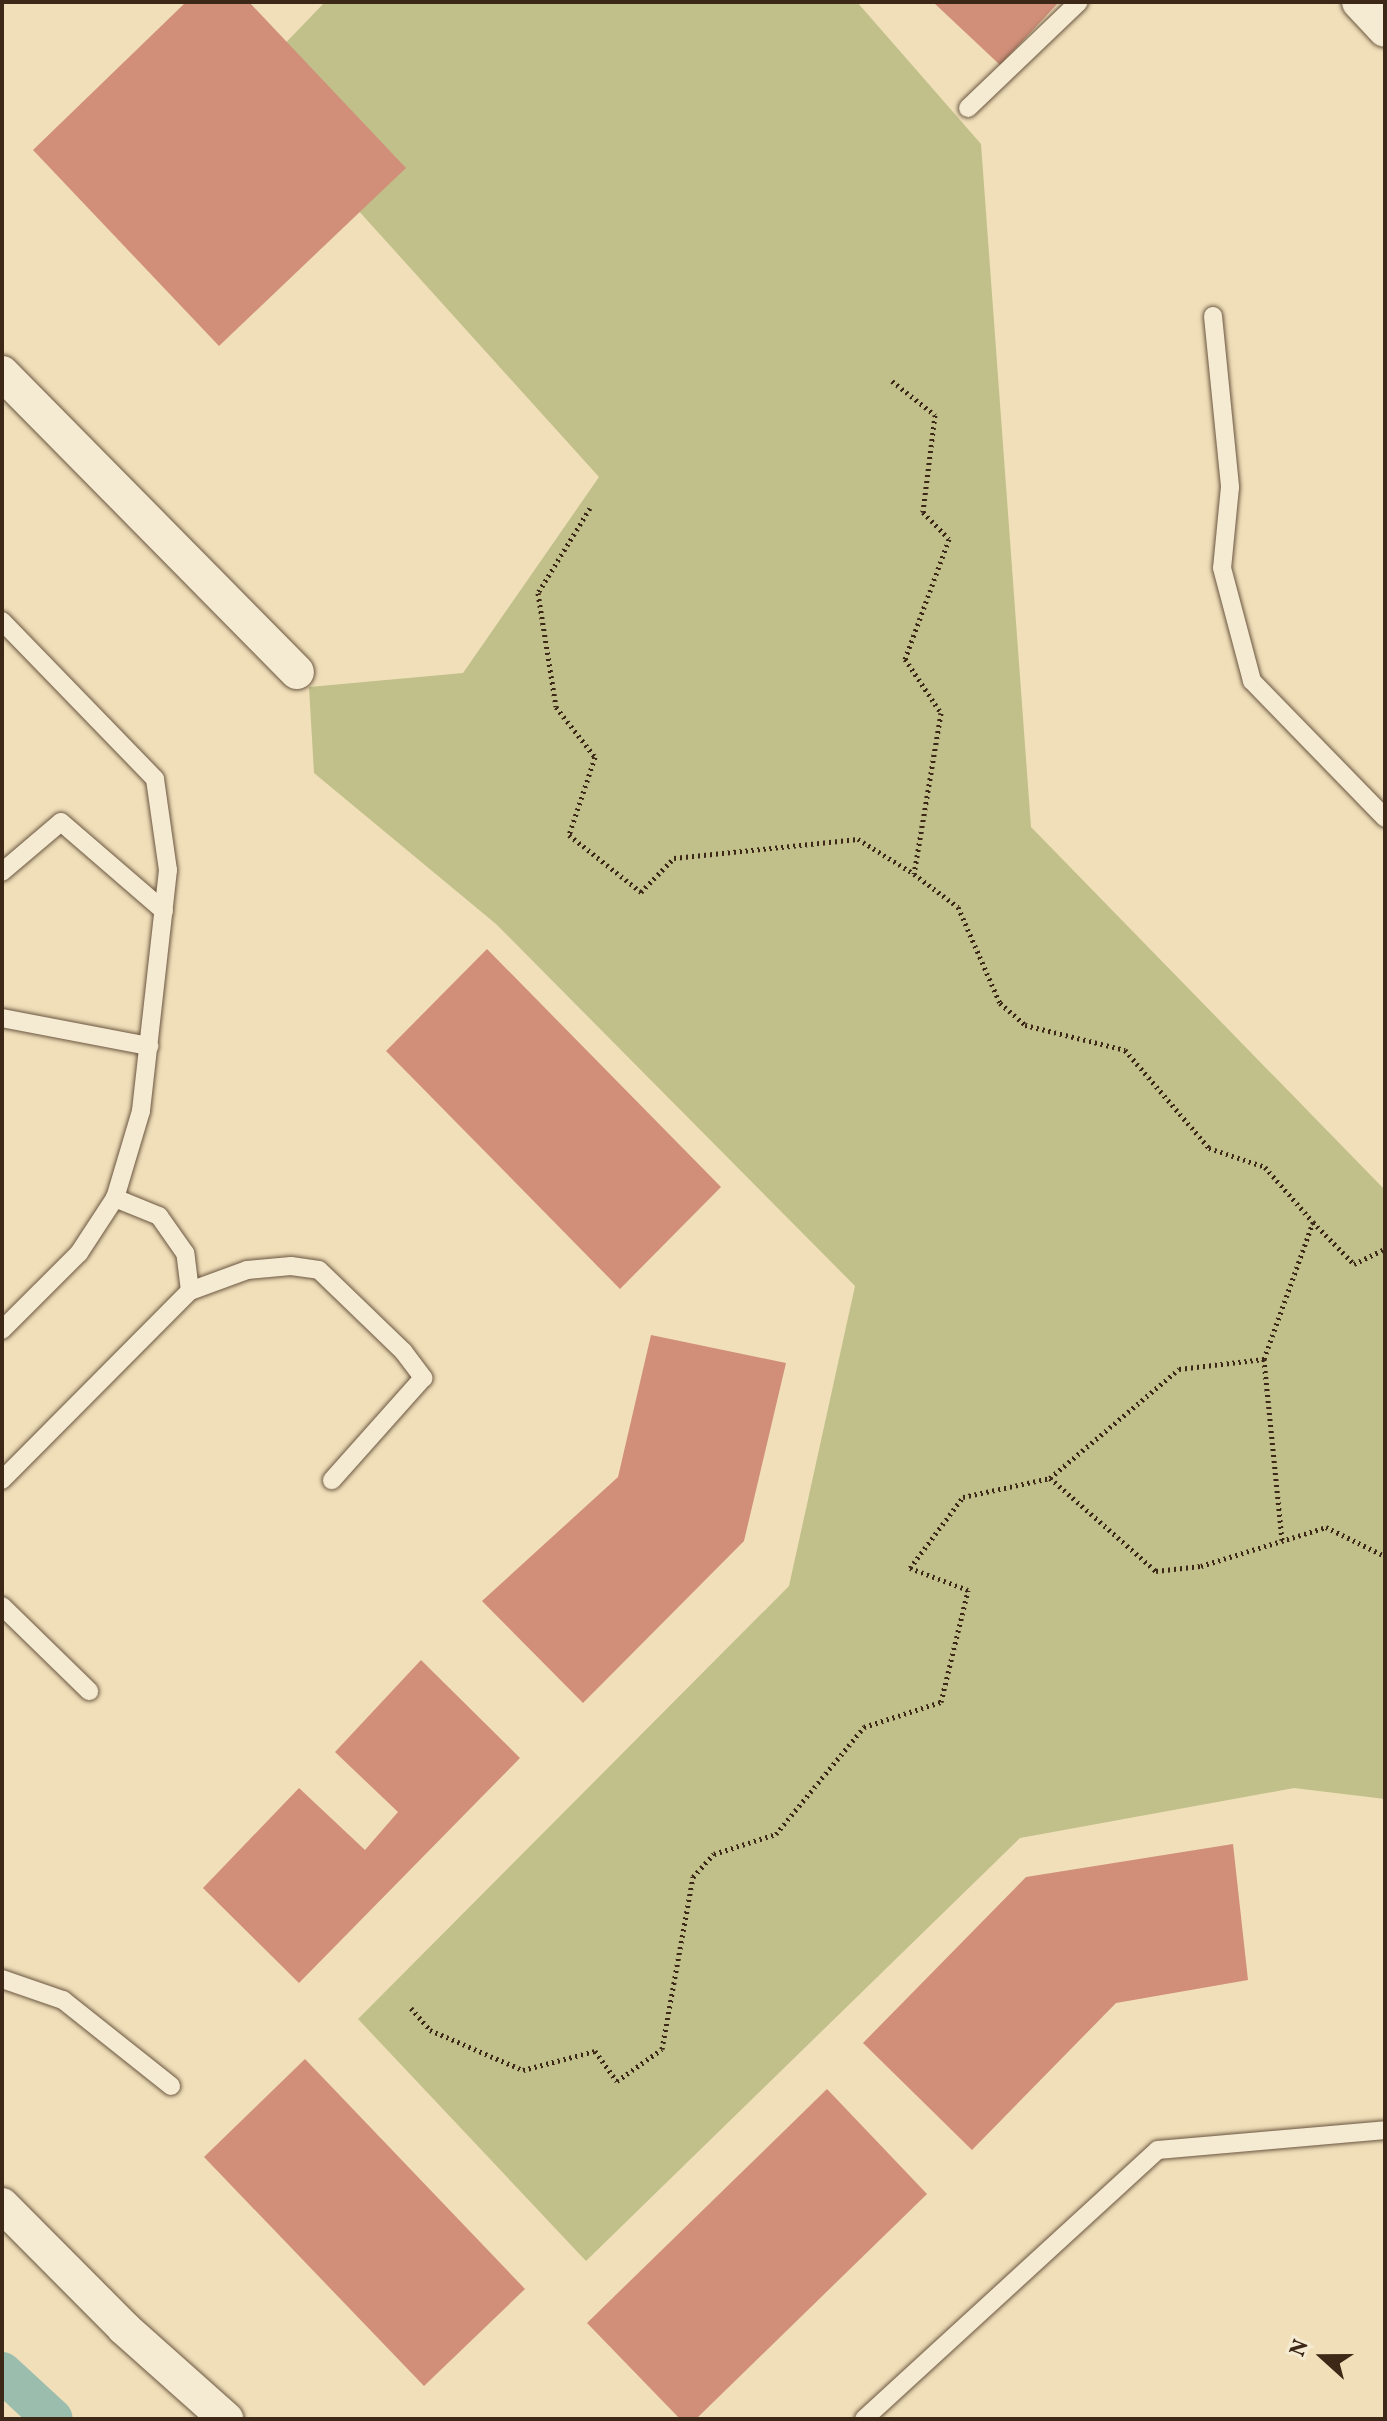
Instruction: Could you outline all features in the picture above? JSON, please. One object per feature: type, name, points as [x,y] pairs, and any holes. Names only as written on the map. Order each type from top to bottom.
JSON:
[{"type":"street","points":[[1359,2],[1385,30]]},
{"type":"street","points":[[2,373],[297,672]]},
{"type":"street","points":[[2,2205],[124,2328],[226,2419]]},
{"type":"lane","points":[[968,108],[1079,2]]},
{"type":"lane","points":[[1213,316],[1230,487],[1222,568],[1252,681],[1385,818]]},
{"type":"lane","points":[[2,621],[155,779],[168,870],[141,1111],[115,1198],[79,1253],[2,1330]]},
{"type":"lane","points":[[2,872],[61,822],[164,911]]},
{"type":"lane","points":[[2,1018],[149,1046]]},
{"type":"lane","points":[[115,1198],[159,1216],[185,1253],[190,1291]]},
{"type":"lane","points":[[2,1480],[190,1291],[247,1270],[291,1266],[319,1270],[403,1351],[423,1378],[332,1480]]},
{"type":"lane","points":[[2,1606],[89,1691]]},
{"type":"lane","points":[[2,1979],[63,2000],[171,2086]]},
{"type":"lane","points":[[864,2419],[1158,2150],[1385,2130]]},
{"type":"path","points":[[892,381],[935,415],[923,512],[949,539],[905,659],[941,713],[914,874]]},
{"type":"path","points":[[590,508],[538,593],[556,707],[595,757],[569,835],[641,892],[674,858],[858,839],[914,874],[958,907],[1000,1003],[1025,1025],[1125,1050],[1209,1148],[1265,1167],[1354,1264],[1385,1249]]},
{"type":"path","points":[[1282,1540],[1264,1359],[1313,1222]]},
{"type":"path","points":[[411,2008],[430,2030],[523,2070],[595,2051],[617,2081],[662,2049],[693,1877],[714,1854],[776,1834],[864,1727],[941,1702],[968,1590],[910,1568],[963,1497],[1050,1478],[1179,1369],[1264,1359]]},
{"type":"path","points":[[1050,1478],[1156,1571],[1201,1566],[1326,1527],[1385,1556]]},
{"type":"shaded area","points":[[325,2],[857,2],[981,144],[1031,827],[1385,1190],[1385,1799],[1294,1788],[1020,1838],[586,2261],[358,2019],[789,1586],[855,1286],[496,924],[314,773],[309,687],[463,673],[599,477],[245,85]]},
{"type":"building","points":[[186,2],[249,2],[406,168],[219,346],[33,150]]},
{"type":"building","points":[[933,2],[1059,2],[1000,65]]},
{"type":"building","points":[[487,949],[721,1187],[620,1289],[386,1051]]},
{"type":"building","points":[[651,1335],[786,1363],[744,1541],[583,1703],[482,1601],[618,1477]]},
{"type":"building","points":[[421,1660],[520,1758],[299,1983],[203,1888],[299,1788],[365,1850],[398,1812],[335,1752]]},
{"type":"building","points":[[1233,1844],[1248,1980],[1116,2003],[972,2150],[863,2043],[1026,1877]]},
{"type":"building","points":[[305,2059],[525,2289],[424,2386],[204,2157]]},
{"type":"building","points":[[827,2089],[927,2194],[696,2419],[680,2419],[587,2323]]},
{"type":"waterway","points":[[2,2372],[53,2419]]}]
